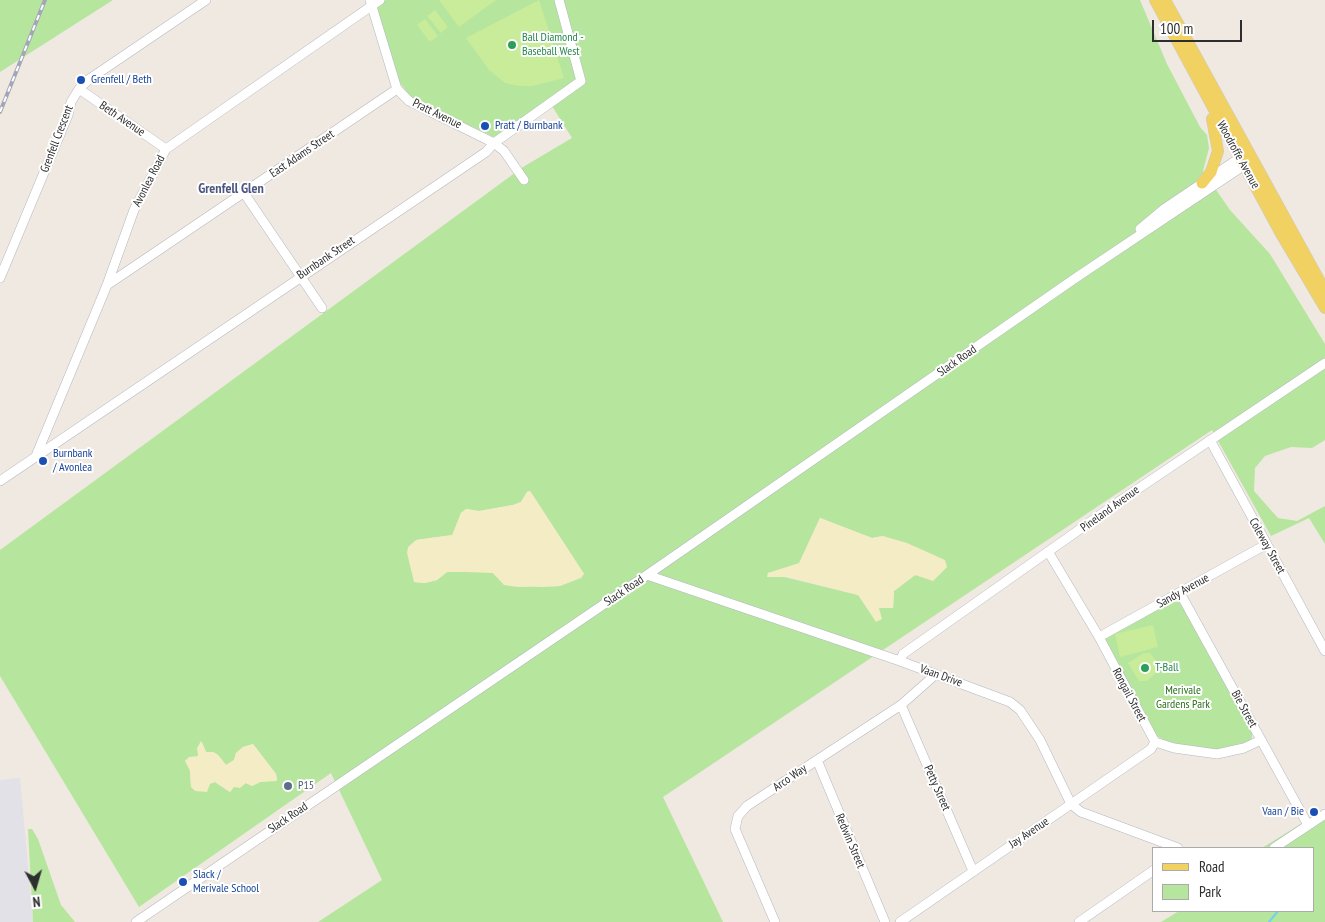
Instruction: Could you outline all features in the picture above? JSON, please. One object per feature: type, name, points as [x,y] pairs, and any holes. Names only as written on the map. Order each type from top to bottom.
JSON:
[{"type":"main road","name":"Woodroffe Avenue","points":[[1155,0],[1211,107],[1246,159],[1325,291]]},
{"type":"main road","name":"Woodroffe Avenue","points":[[1165,0],[1325,308]]},
{"type":"main road","points":[[1202,183],[1211,172],[1218,152],[1211,107]]},
{"type":"street","name":"Grenfell Crescent","points":[[0,278],[68,115],[71,102],[79,89],[88,80],[206,0]]},
{"type":"street","name":"Avonlea Road","points":[[36,456],[107,285],[134,210],[166,149],[371,3],[380,0]]},
{"type":"street","name":"Burnbank Street","points":[[0,481],[301,275],[486,152],[494,143],[581,81],[559,0]]},
{"type":"street","points":[[371,3],[397,89]]},
{"type":"street","name":"Beth Avenue","points":[[79,89],[166,149]]},
{"type":"street","name":"Pratt Avenue","points":[[397,89],[410,101],[494,143],[504,151],[524,180]]},
{"type":"street","name":"East Adams Street","points":[[107,285],[397,89]]},
{"type":"street","name":"Slack Road","points":[[1108,256],[1164,209],[1202,183],[1246,159]]},
{"type":"street","name":"Slack Road","points":[[136,922],[647,575],[1246,159]]},
{"type":"street","points":[[244,193],[322,308]]},
{"type":"street","name":"Pineland Avenue","points":[[900,661],[903,654],[1049,553],[1117,503],[1325,363]]},
{"type":"street","name":"Coleway Street","points":[[1210,440],[1325,651]]},
{"type":"street","name":"Sandy Avenue","points":[[1099,637],[1266,544]]},
{"type":"street","name":"Rongail Street","points":[[1049,553],[1099,637],[1155,742]]},
{"type":"street","name":"Vaan Drive","points":[[647,575],[900,661],[1010,702],[1020,710],[1040,740],[1072,804]]},
{"type":"street","name":"Bie Street","points":[[1180,593],[1308,825]]},
{"type":"street","name":"Arco Way","points":[[775,922],[735,829],[738,816],[747,806],[901,705],[935,675]]},
{"type":"street","name":"Petty Street","points":[[901,705],[973,871]]},
{"type":"street","points":[[1155,742],[1174,748],[1218,754],[1244,748],[1260,740]]},
{"type":"street","name":"Jay Avenue","points":[[900,922],[1151,749],[1155,742]]},
{"type":"street","name":"Redwin Street","points":[[817,760],[885,922]]},
{"type":"street","points":[[1072,804],[1081,812],[1175,847]]},
{"type":"street","points":[[1275,847],[1325,814]]},
{"type":"street","points":[[1079,922],[1152,871]]},
{"type":"shaded area","points":[[20,778],[33,922],[0,922],[0,780]]},
{"type":"green space","points":[[0,0],[113,0],[0,72]]},
{"type":"green space","points":[[386,0],[1140,0],[1167,64],[1200,127],[1207,135],[1209,148],[1203,171],[1230,210],[1270,254],[1325,344],[1325,440],[1312,448],[1291,447],[1265,456],[1255,468],[1254,491],[1278,518],[1297,521],[1325,506],[1325,544],[1309,518],[1271,536],[1212,430],[663,797],[723,922],[318,922],[382,880],[331,773],[139,907],[0,676],[0,550],[523,167],[572,138],[552,106],[496,138],[411,98],[396,77],[376,7]],"holes":[[[530,491],[584,574],[560,586],[543,587],[505,585],[493,573],[485,571],[447,572],[437,580],[425,583],[414,582],[416,540],[453,535],[461,513],[466,509],[479,511],[513,505],[521,502],[527,492]],[[820,518],[872,538],[883,536],[915,575],[894,591],[893,608],[879,608],[858,595],[768,573],[799,564]],[[202,742],[206,752],[213,752],[218,755],[226,765],[234,760],[236,753],[243,747],[253,744],[276,774],[277,780],[260,782],[252,786],[246,783],[234,786],[230,792],[215,782],[191,787],[190,771],[199,756]]]},
{"type":"green space","points":[[439,0],[496,0],[459,27]]},
{"type":"green space","name":"Ball Diamond - Baseball West","points":[[539,0],[564,78],[532,86],[518,86],[505,83],[489,70],[466,38]]},
{"type":"green space","points":[[435,10],[448,27],[441,33],[427,16]]},
{"type":"green space","points":[[425,19],[438,36],[430,42],[417,25]]},
{"type":"green space","name":"Merivale Gardens Park","points":[[1170,601],[1179,602],[1184,606],[1252,731],[1252,738],[1247,743],[1222,751],[1175,746],[1153,734],[1104,639]]},
{"type":"green space","points":[[1153,625],[1158,647],[1120,657],[1115,634]]},
{"type":"green space","name":"T-Ball","points":[[1144,653],[1150,653],[1160,666],[1158,671],[1147,681],[1139,681],[1128,663]]},
{"type":"green space","points":[[1325,809],[1325,922],[1161,922],[1177,912],[1315,912],[1315,847],[1264,847]]},
{"type":"green space","points":[[28,829],[32,829],[38,839],[61,905],[75,922],[33,922]]},
{"type":"sand","points":[[530,491],[584,574],[581,578],[560,586],[518,587],[504,585],[493,573],[447,572],[437,580],[425,583],[414,582],[407,553],[408,547],[416,540],[452,535],[461,513],[466,509],[479,511],[513,505],[521,502],[527,492]]},
{"type":"sand","points":[[820,518],[872,538],[883,536],[907,543],[945,560],[947,567],[933,581],[915,575],[894,591],[893,608],[879,608],[882,619],[876,622],[858,595],[789,577],[767,577],[768,573],[799,563]]},
{"type":"sand","points":[[201,741],[206,752],[213,752],[218,755],[226,765],[234,760],[236,753],[243,747],[253,744],[276,774],[277,781],[260,782],[252,786],[246,783],[240,788],[234,787],[230,792],[215,782],[210,784],[207,792],[195,791],[191,787],[190,771],[185,761],[189,757],[198,756],[197,748]]},
{"type":"waterway","points":[[1269,922],[1277,912]]},
{"type":"railway","points":[[0,112],[45,0]]},
{"type":"place","name":"Ball Diamond - Baseball West","points":[[512,45]]},
{"type":"place","name":"Grenfell / Beth","points":[[81,80]]},
{"type":"place","name":"Pratt / Burnbank","points":[[485,126]]},
{"type":"place","name":"Burnbank / Avonlea","points":[[43,461]]},
{"type":"place","name":"T-Ball","points":[[1145,668]]},
{"type":"place","name":"P15","points":[[288,786]]},
{"type":"place","name":"Vaan / Bie","points":[[1314,812]]},
{"type":"place","name":"Slack / Merivale School","points":[[183,882]]},
{"type":"district","name":"Grenfell Glen","points":[[231,189]]}]
